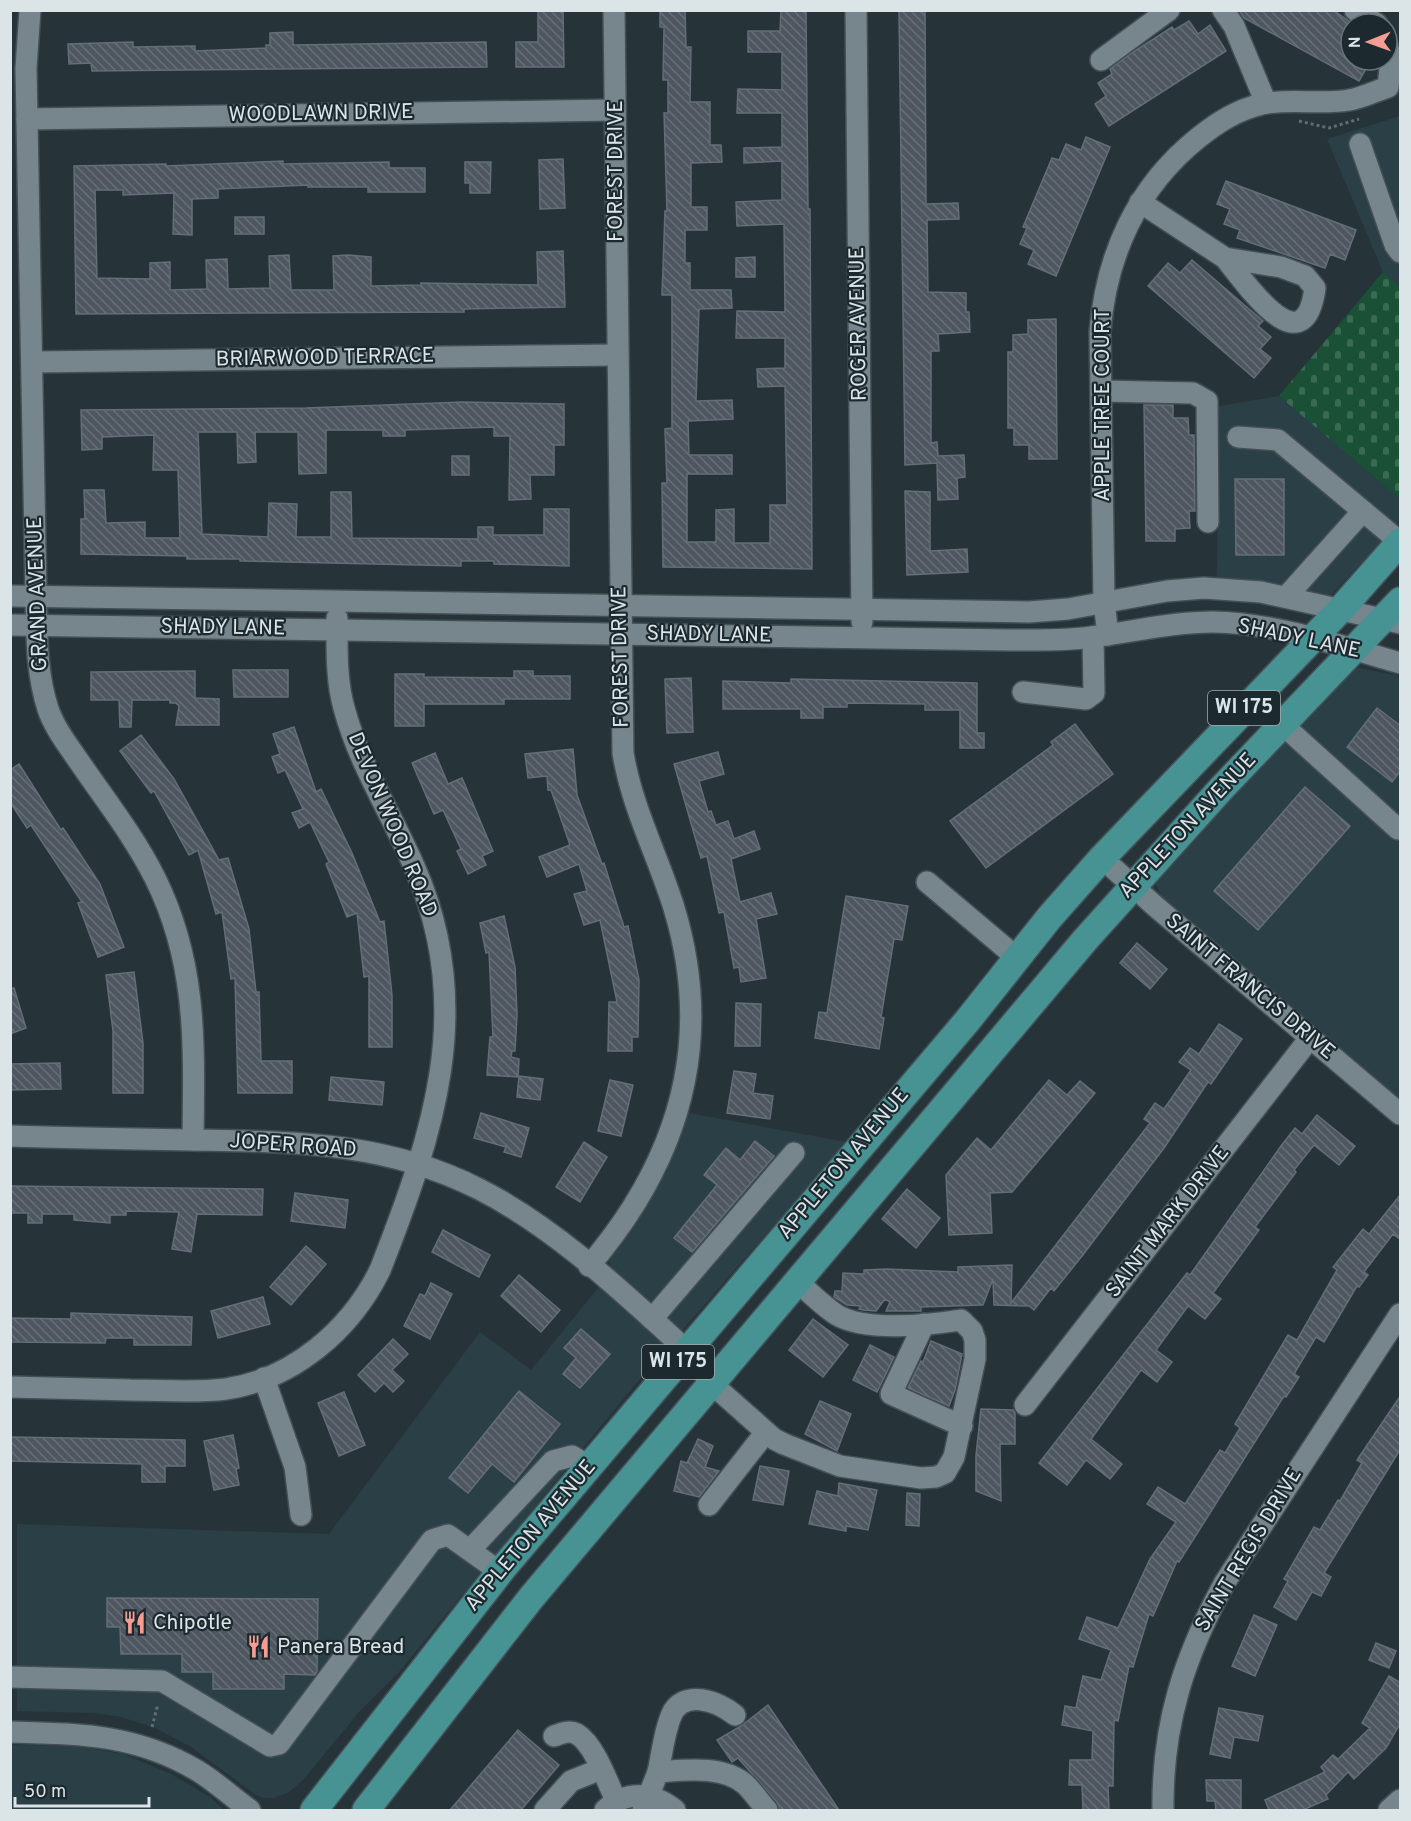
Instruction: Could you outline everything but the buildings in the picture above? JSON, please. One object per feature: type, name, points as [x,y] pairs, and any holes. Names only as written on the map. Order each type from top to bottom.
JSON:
[{"type":"main road","name":"APPLETON AVENUE","points":[[314,1810],[500,1572],[968,1020],[1016,957],[1102,858],[1341,609],[1401,542]]},
{"type":"main road","name":"APPLETON AVENUE","points":[[366,1810],[531,1598],[1132,886],[1354,650],[1396,614]]},
{"type":"main road","points":[[879,1123],[910,1149]]},
{"type":"main road","points":[[500,1572],[531,1598]]},
{"type":"street","name":"GRAND AVENUE","points":[[30,10],[26,29],[27,119],[38,666],[49,712],[155,879],[185,960],[194,1033],[193,1140]]},
{"type":"street","name":"FOREST DRIVE","points":[[589,1266],[643,1192],[659,1163],[681,1100],[692,1030],[689,975],[681,936],[627,774],[623,753],[614,10]]},
{"type":"street","name":"ROGER AVENUE","points":[[856,10],[862,637]]},
{"type":"street","points":[[1101,60],[1169,10]]},
{"type":"street","points":[[1223,10],[1234,26],[1266,104]]},
{"type":"street","name":"APPLE TREE COURT","points":[[1023,692],[1086,699],[1094,693],[1104,602],[1100,332],[1102,298],[1117,247],[1140,202],[1167,166],[1211,128],[1240,110],[1266,104],[1350,100],[1388,87],[1390,72]]},
{"type":"street","name":"WOODLAWN DRIVE","points":[[27,119],[615,111]]},
{"type":"street","points":[[1360,144],[1395,245],[1401,252]]},
{"type":"street","points":[[1140,202],[1225,258]]},
{"type":"street","name":"BRIARWOOD TERRACE","points":[[33,362],[617,355]]},
{"type":"street","points":[[1101,391],[1193,393],[1208,401],[1208,522]]},
{"type":"street","points":[[1238,437],[1278,440],[1401,542]]},
{"type":"street","points":[[1286,597],[1363,511]]},
{"type":"street","name":"SHADY LANE","points":[[10,596],[1029,612],[1167,591],[1204,588],[1261,592],[1341,609],[1396,614]]},
{"type":"street","name":"DEVON WOOD ROAD","points":[[10,1387],[197,1391],[228,1389],[264,1378],[313,1352],[335,1333],[365,1298],[380,1270],[434,1110],[443,1065],[447,1009],[445,980],[436,929],[422,885],[355,743],[343,706],[338,671],[338,600]]},
{"type":"street","name":"SHADY LANE","points":[[10,625],[1009,640],[1100,636],[1182,624],[1215,622],[1256,626],[1312,638],[1401,663]]},
{"type":"street","points":[[1282,725],[1398,829]]},
{"type":"street","name":"SAINT FRANCIS DRIVE","points":[[1102,858],[1401,1114]]},
{"type":"street","points":[[927,882],[1016,957]]},
{"type":"street","name":"SAINT MARK DRIVE","points":[[1025,1405],[1310,1038]]},
{"type":"street","name":"JOPER ROAD","points":[[10,1136],[330,1144],[391,1156],[478,1188],[552,1235],[652,1319],[687,1351],[711,1384],[766,1432],[784,1444],[840,1466],[921,1478],[936,1477],[945,1473],[954,1456],[962,1426]]},
{"type":"street","points":[[652,1319],[794,1154]]},
{"type":"street","points":[[798,1282],[838,1315],[849,1320],[924,1324],[961,1320],[972,1331],[975,1340],[975,1359],[962,1426],[891,1394],[924,1324]]},
{"type":"street","name":"SAINT REGIS DRIVE","points":[[1163,1810],[1166,1741],[1175,1696],[1201,1624],[1231,1572],[1401,1314]]},
{"type":"street","points":[[264,1378],[295,1467],[301,1515]]},
{"type":"street","points":[[709,1505],[766,1432]]},
{"type":"street","points":[[470,1550],[553,1461],[572,1456],[589,1466]]},
{"type":"street","points":[[10,1677],[162,1681],[270,1746],[279,1744],[425,1546],[439,1535],[448,1535],[500,1572]]},
{"type":"street","points":[[645,1803],[658,1772],[671,1714],[683,1703],[711,1700],[723,1704],[735,1714]]},
{"type":"street","points":[[10,1732],[95,1735],[146,1746],[200,1772],[250,1810]]},
{"type":"street","points":[[554,1736],[567,1732],[577,1734],[588,1744],[601,1769],[611,1806],[628,1796],[645,1803],[675,1810]]},
{"type":"street","points":[[545,1810],[571,1781],[601,1769]]},
{"type":"street","points":[[658,1772],[727,1774],[745,1784],[767,1810]]},
{"type":"street","points":[[1389,1810],[1401,1800]]},
{"type":"path","points":[[152,1727],[158,1704]]},
{"type":"shaded area","points":[[1400,116],[1400,287],[1383,272],[1327,139]]},
{"type":"shaded area","points":[[1279,396],[1400,499],[1400,523],[1330,596],[1311,594],[1273,583],[1217,579],[1219,406]]},
{"type":"shaded area","points":[[1359,668],[1400,676],[1400,1099],[1162,898],[1155,882],[1157,874],[1351,670]]},
{"type":"shaded area","points":[[689,1113],[846,1142],[635,1385],[398,1673],[359,1712],[304,1779],[289,1792],[274,1798],[264,1798],[256,1795],[191,1747],[155,1728],[121,1717],[95,1713],[17,1711],[17,1524],[329,1534],[480,1332],[531,1370],[612,1271],[609,1261],[613,1251],[666,1173]]},
{"type":"shaded area","points":[[11,1745],[76,1746],[123,1754],[171,1774],[210,1797],[224,1810],[11,1810]]},
{"type":"green space","points":[[1383,272],[1400,287],[1400,499],[1279,396]]},
{"type":"place","name":"Chipotle","points":[[135,1623]]},
{"type":"place","name":"Panera Bread","points":[[259,1647]]}]
